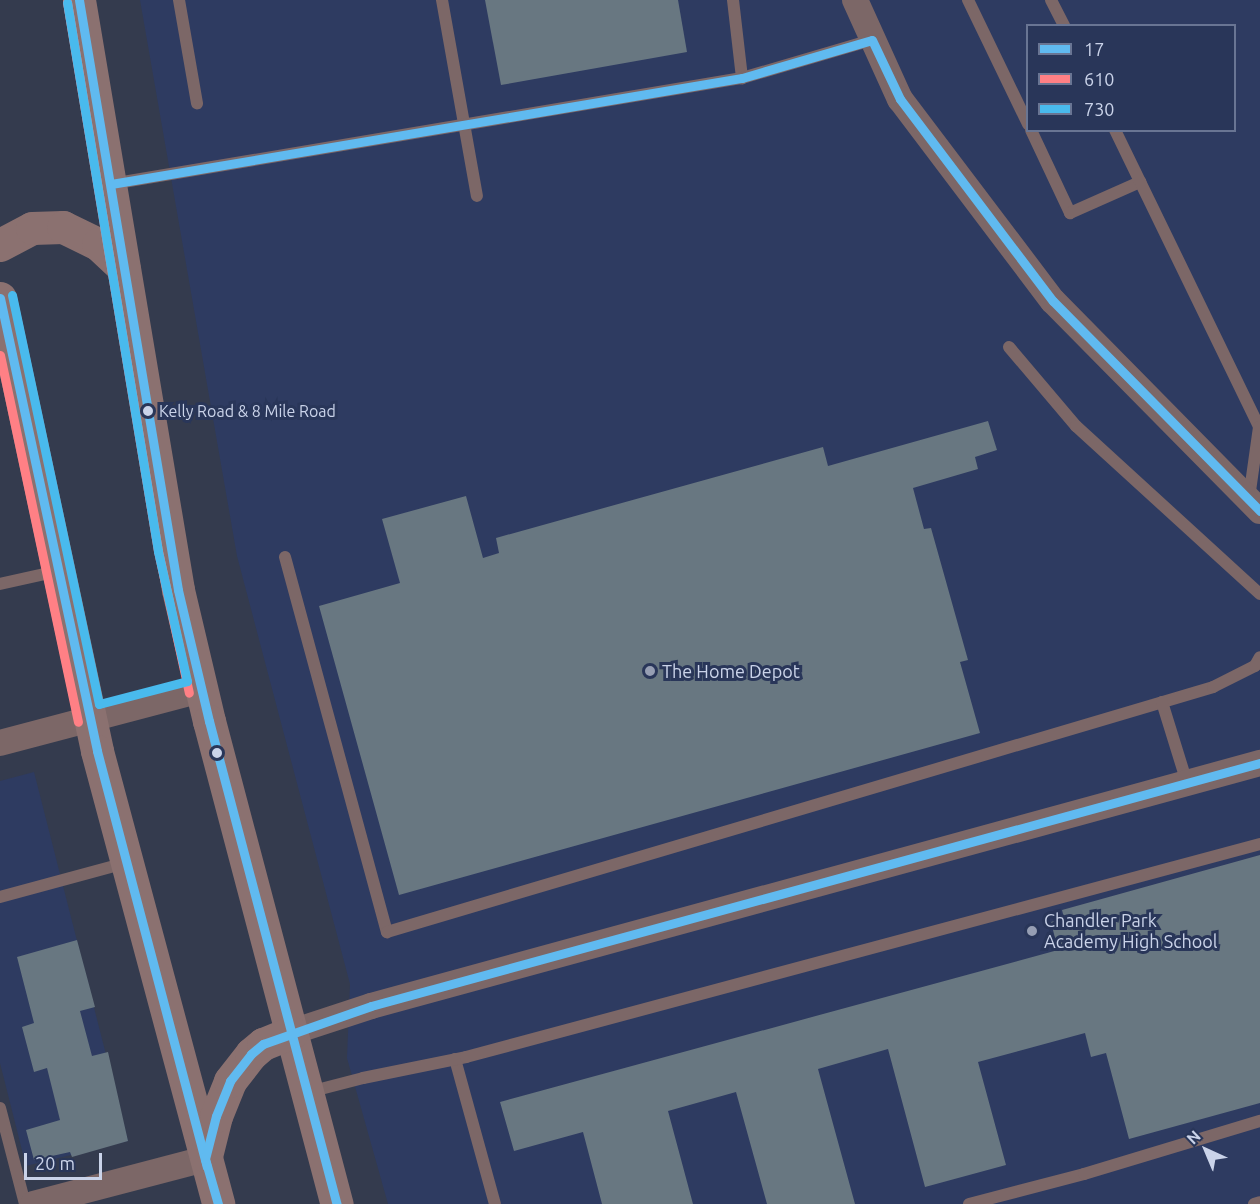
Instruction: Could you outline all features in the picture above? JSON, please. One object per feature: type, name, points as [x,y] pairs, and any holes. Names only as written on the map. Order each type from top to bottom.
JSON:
[{"type":"street","points":[[79,0],[170,549],[201,690],[337,1204]]},
{"type":"street","points":[[855,0],[900,99],[1053,301],[1254,507]]},
{"type":"street","points":[[0,246],[32,228],[63,227],[98,244],[124,268]]},
{"type":"street","points":[[0,298],[90,719],[126,863],[218,1204]]},
{"type":"street","points":[[0,743],[201,690]]},
{"type":"street","points":[[205,1159],[216,1116],[230,1081],[246,1060],[263,1044],[292,1032],[370,1006],[1260,763]]},
{"type":"street","points":[[33,1204],[205,1159]]},
{"type":"lane","points":[[179,0],[197,103]]},
{"type":"lane","points":[[442,0],[477,196]]},
{"type":"lane","points":[[733,0],[742,78]]},
{"type":"lane","points":[[968,0],[1026,120]]},
{"type":"lane","points":[[1051,0],[1063,24]]},
{"type":"lane","points":[[111,184],[742,78],[872,40]]},
{"type":"lane","points":[[1032,132],[1070,213],[1140,182]]},
{"type":"lane","points":[[1116,132],[1259,427],[1254,507]]},
{"type":"lane","points":[[1009,347],[1076,426],[1260,594]]},
{"type":"lane","points":[[285,557],[387,932],[1212,687],[1255,666],[1260,657]]},
{"type":"lane","points":[[0,584],[59,570]]},
{"type":"lane","points":[[1162,702],[1187,783]]},
{"type":"lane","points":[[308,1093],[363,1078],[455,1059],[1260,844]]},
{"type":"lane","points":[[0,897],[126,863]]},
{"type":"lane","points":[[455,1059],[495,1204]]},
{"type":"lane","points":[[0,1108],[25,1204]]},
{"type":"lane","points":[[969,1204],[1084,1174],[1260,1121]]},
{"type":"lane","points":[[1254,1204],[1260,1202]]},
{"type":"shaded area","points":[[140,0],[1260,0],[1260,1204],[388,1204],[347,1058],[350,984],[237,556]]},
{"type":"shaded area","points":[[34,772],[128,1141],[26,1166],[0,1063],[0,781]]},
{"type":"building","points":[[485,0],[678,0],[687,52],[501,85]]},
{"type":"building","name":"The Home Depot","points":[[988,421],[997,450],[975,457],[978,469],[913,488],[924,529],[931,528],[968,660],[960,662],[980,733],[399,895],[319,606],[400,583],[382,519],[466,496],[483,558],[499,553],[496,538],[823,447],[828,466]]},
{"type":"building","points":[[1260,855],[1260,1103],[1129,1139],[1106,1053],[1091,1057],[1085,1033],[978,1062],[1006,1165],[925,1187],[888,1049],[818,1069],[855,1204],[767,1204],[736,1092],[668,1111],[693,1204],[602,1204],[583,1132],[514,1151],[500,1102],[1058,950],[1051,922],[1064,918],[1062,910]]},
{"type":"building","points":[[77,940],[95,1007],[80,1011],[92,1056],[108,1052],[128,1141],[72,1157],[70,1152],[34,1160],[26,1130],[60,1120],[47,1068],[34,1072],[22,1027],[34,1023],[17,957]]},
{"type":"transit line","name":"17","points":[[79,0],[178,590],[209,721],[337,1204]]},
{"type":"transit line","name":"610","points":[[67,2],[158,551],[189,693]]},
{"type":"transit line","name":"730","points":[[12,295],[99,704],[187,681],[158,551],[67,2]]},
{"type":"transit line","name":"17","points":[[111,184],[742,78],[872,40],[900,99],[1053,301],[1260,511]]},
{"type":"transit line","name":"17","points":[[0,298],[97,751],[207,1167]]},
{"type":"transit line","name":"610","points":[[0,355],[78,722]]},
{"type":"transit line","name":"17","points":[[218,1204],[205,1159],[216,1116],[230,1081],[251,1054],[263,1044],[371,1006],[1260,763]]},
{"type":"place","name":"Kelly Road & 8 Mile Road","points":[[148,411]]},
{"type":"place","name":"The Home Depot","points":[[650,671]]},
{"type":"place","name":"Chandler Park Academy High School","points":[[1032,931]]}]
